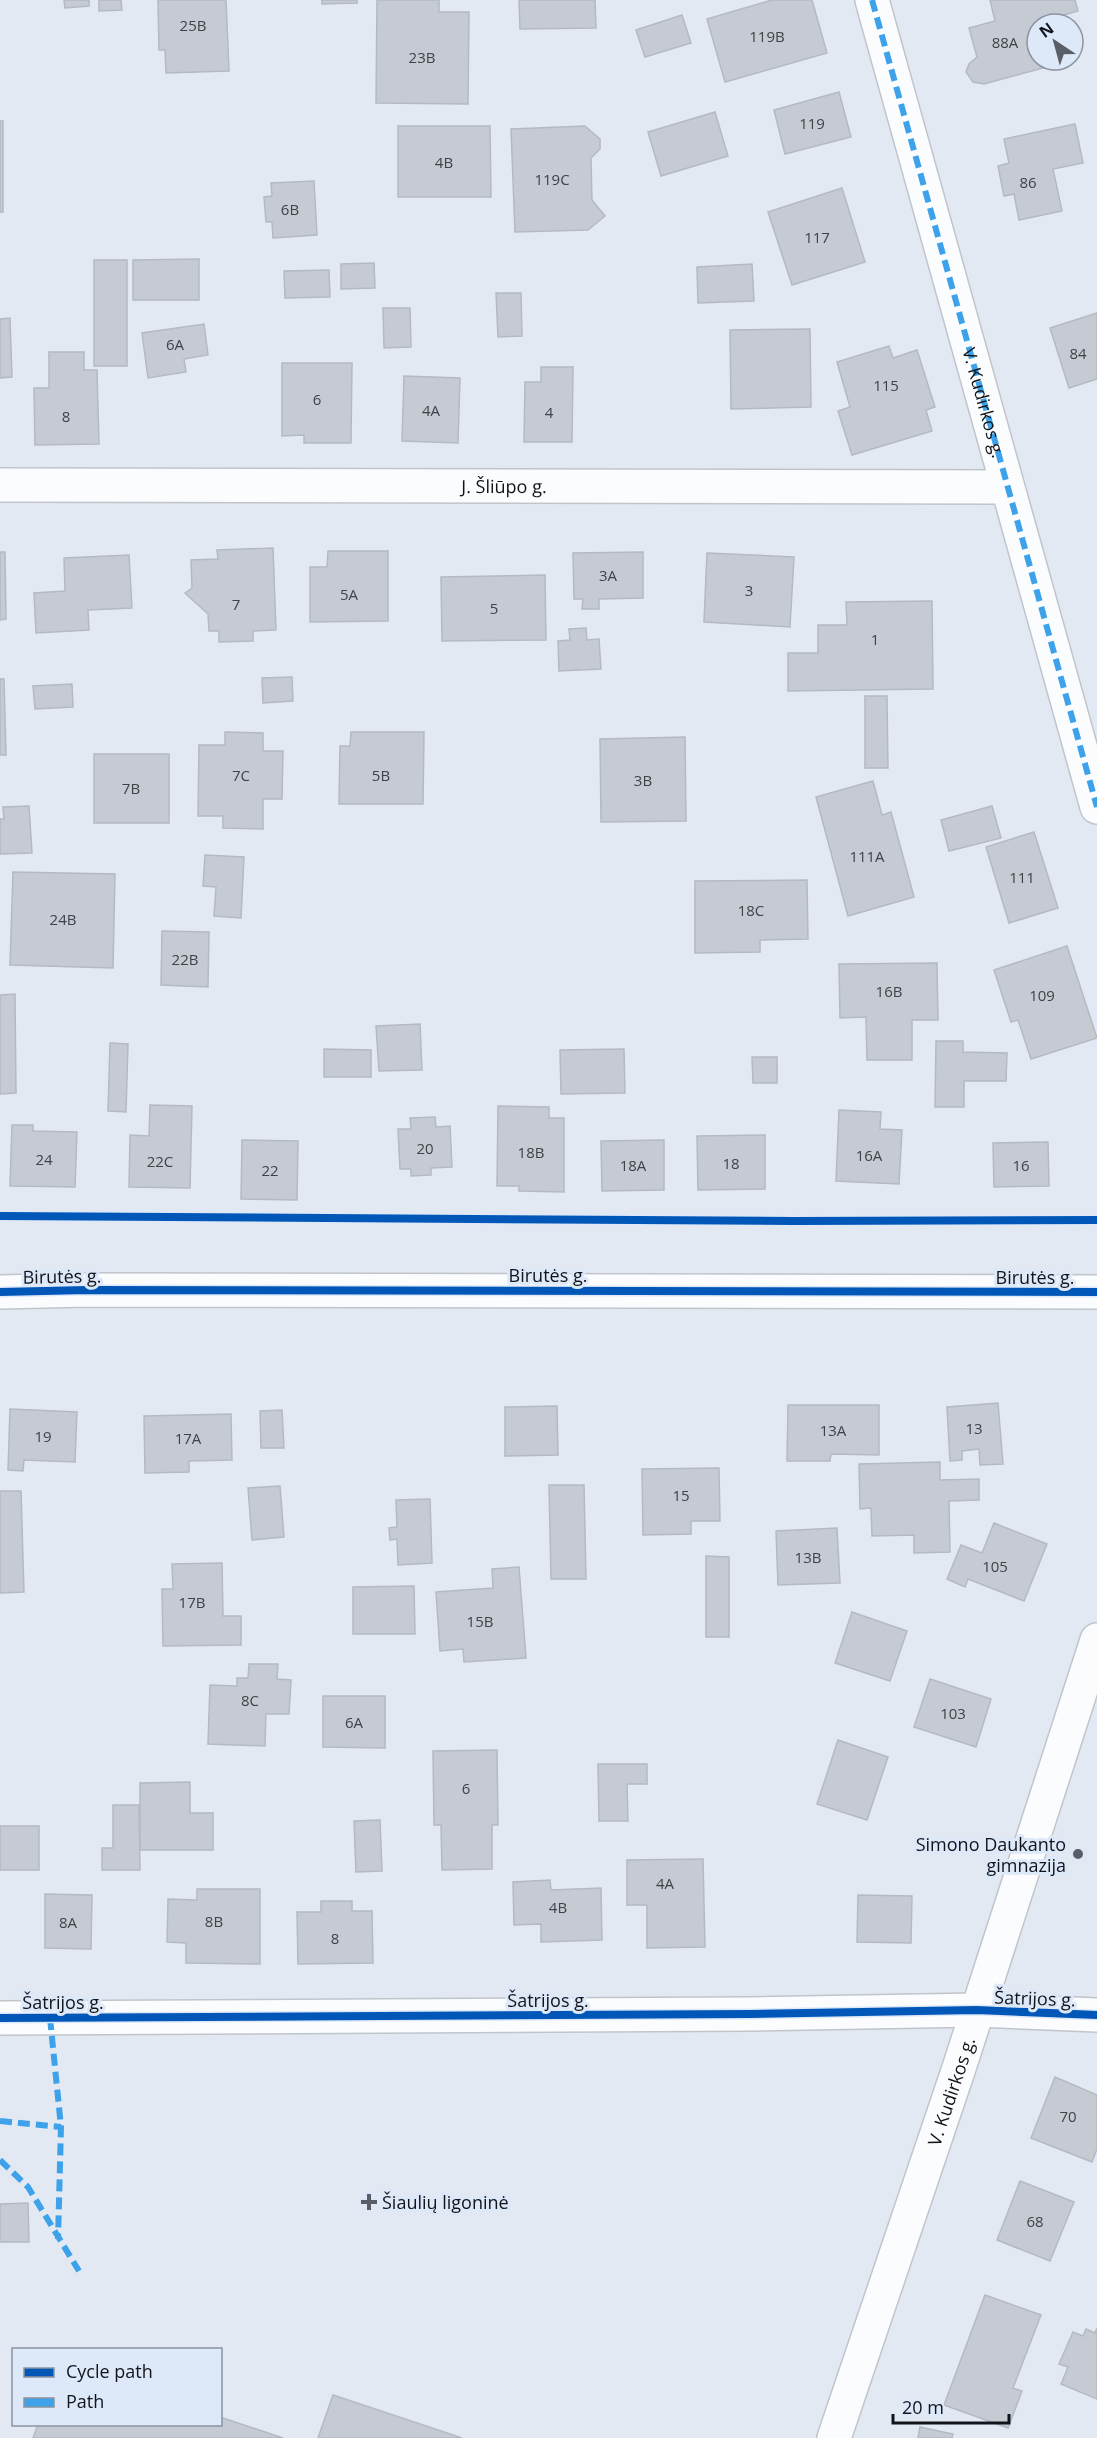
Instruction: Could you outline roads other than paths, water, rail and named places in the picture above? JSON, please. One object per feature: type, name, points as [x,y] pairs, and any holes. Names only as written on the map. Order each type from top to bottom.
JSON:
[{"type":"street","name":"V. Kudirkos g.","points":[[872,0],[1097,807]]},
{"type":"street","name":"J. Šliūpo g.","points":[[0,485],[1007,487]]},
{"type":"street","name":"Birutės g.","points":[[0,1292],[87,1290],[1097,1292]]},
{"type":"street","name":"V. Kudirkos g.","points":[[834,2438],[977,2010],[1097,1640]]},
{"type":"street","name":"Šatrijos g.","points":[[0,2018],[750,2014],[977,2010],[1097,2015]]},
{"type":"place","name":"Simono Daukanto gimnazija","points":[[1078,1854]]},
{"type":"place","name":"Šiaulių ligoninė","points":[[369,2202]]}]
